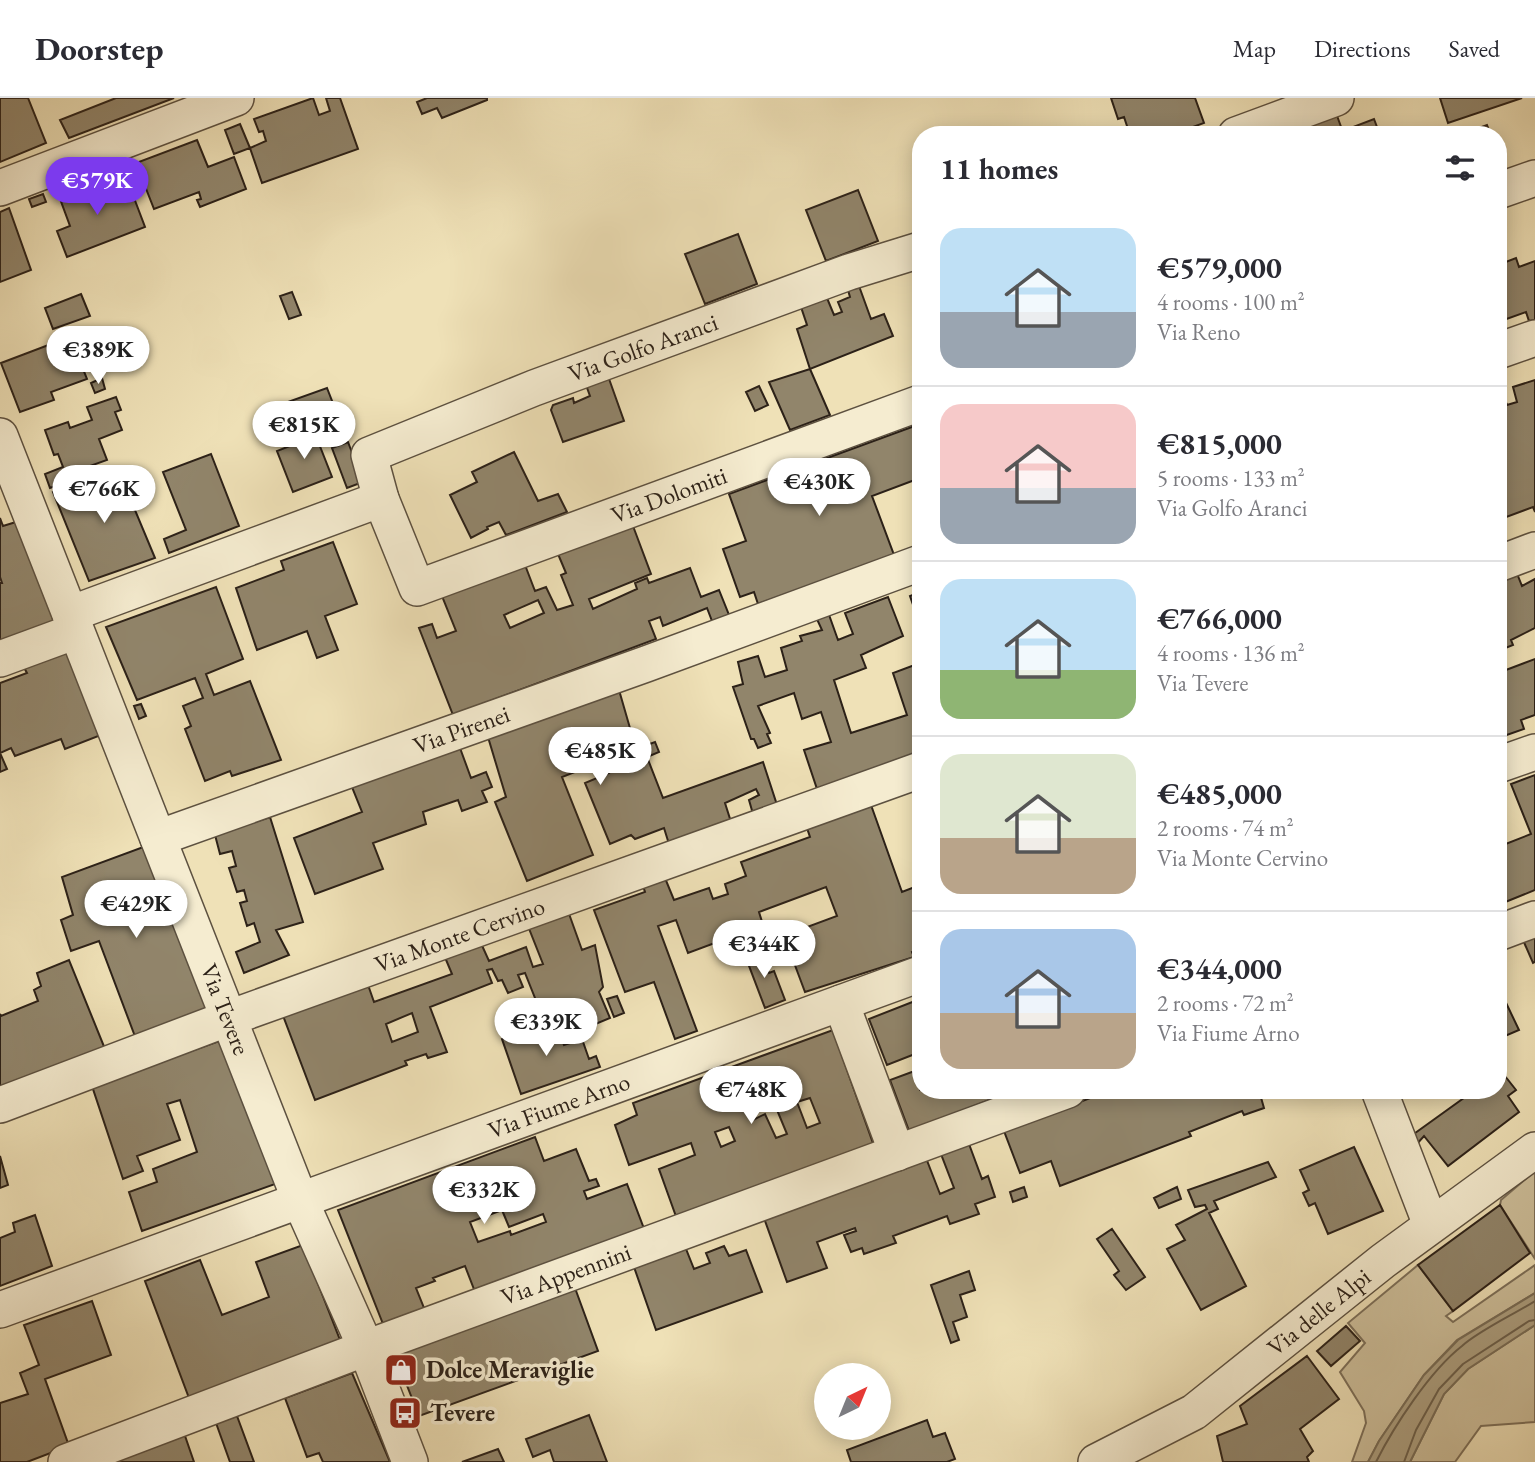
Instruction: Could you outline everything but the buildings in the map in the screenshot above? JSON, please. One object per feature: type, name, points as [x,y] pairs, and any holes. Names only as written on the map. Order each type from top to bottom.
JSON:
[{"type":"street","points":[[0,188],[236,98]]},
{"type":"street","points":[[1260,126],[1336,98]]},
{"type":"street","points":[[1507,188],[1535,178]]},
{"type":"street","name":"Via Golfo Aranci","points":[[381,499],[369,455],[561,378],[849,272],[912,252]]},
{"type":"street","points":[[1507,348],[1535,338]]},
{"type":"street","name":"Via Dolomiti","points":[[381,499],[417,588],[912,406]]},
{"type":"street","name":"Via Tevere","points":[[0,436],[300,1199],[366,1348],[410,1462]]},
{"type":"street","points":[[0,659],[73,622],[381,499]]},
{"type":"street","points":[[1507,561],[1535,550]]},
{"type":"street","name":"Via Pirenei","points":[[158,838],[912,566]]},
{"type":"street","points":[[1507,762],[1535,752]]},
{"type":"street","name":"Via Monte Cervino","points":[[0,1105],[229,1018],[912,773]]},
{"type":"street","points":[[1507,930],[1535,919]]},
{"type":"street","name":"Via Fiume Arno","points":[[0,1310],[912,977]]},
{"type":"street","points":[[841,1003],[897,1153]]},
{"type":"street","name":"Via Appennini","points":[[66,1462],[366,1348],[1044,1099]]},
{"type":"street","points":[[1382,1099],[1431,1225]]},
{"type":"street","name":"Via delle Alpi","points":[[1096,1462],[1157,1448],[1194,1412],[1382,1261],[1535,1150]]},
{"type":"shaded area","points":[[1535,1171],[1535,1259],[1500,1205],[1501,1200]]},
{"type":"shaded area","points":[[1418,1265],[1453,1311],[1446,1316],[1453,1322],[1535,1265],[1535,1293],[1457,1340],[1424,1375],[1379,1441],[1368,1462],[1352,1462],[1366,1423],[1364,1411],[1340,1372],[1365,1343],[1348,1323]]},
{"type":"shaded area","points":[[1535,1325],[1535,1422],[1481,1426],[1455,1462],[1410,1462],[1444,1394],[1468,1369]]},
{"type":"water","points":[[1535,1293],[1535,1325],[1468,1369],[1444,1394],[1410,1462],[1368,1462],[1379,1441],[1424,1375],[1458,1340]]},
{"type":"place","name":"Dolce Meraviglie","points":[[401,1370]]},
{"type":"place","name":"Tevere","points":[[405,1413]]}]
